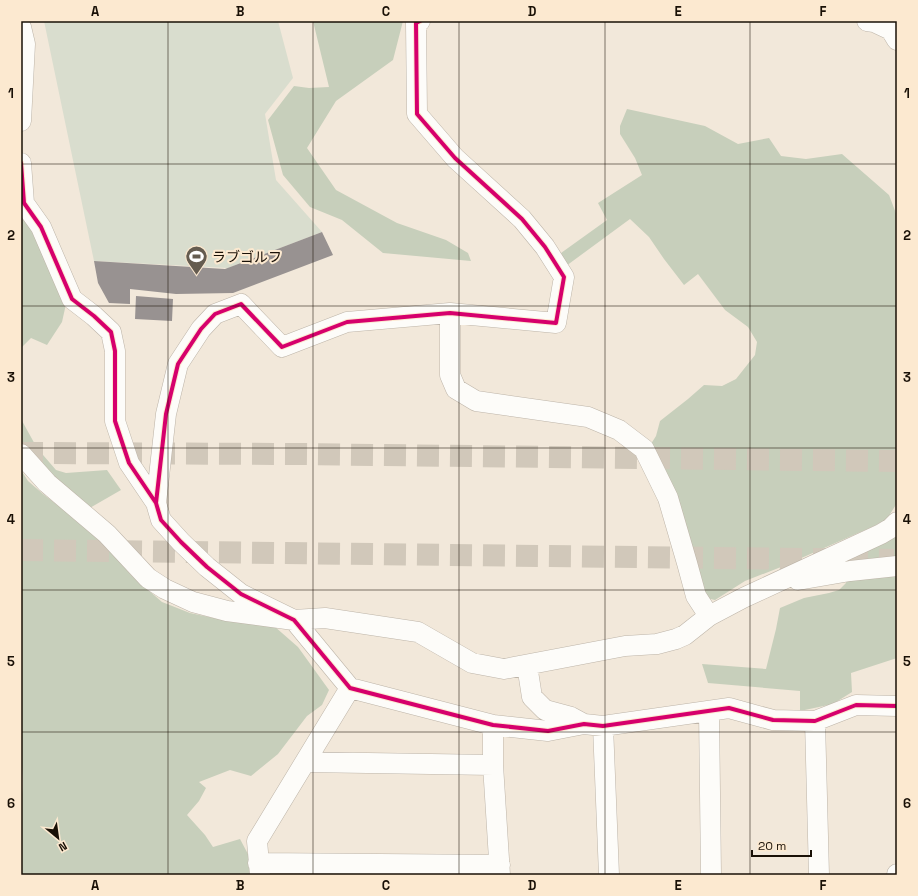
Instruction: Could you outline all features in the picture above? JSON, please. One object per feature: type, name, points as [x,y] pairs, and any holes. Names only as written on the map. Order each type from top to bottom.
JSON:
[{"type":"street","points":[[420,21],[416,23],[417,114],[455,158],[522,219],[545,246],[564,277],[556,323],[450,313],[347,322],[282,347],[241,304],[215,314],[201,329],[178,364],[166,414],[156,503],[160,520],[207,567],[241,594],[294,620],[350,688],[492,725],[548,731],[729,708],[773,720],[815,721],[856,705],[897,706]]},
{"type":"street","points":[[867,21],[874,22],[891,30],[897,40]]},
{"type":"street","points":[[21,27],[25,44],[21,121]]},
{"type":"street","points":[[21,163],[24,203],[41,227],[72,299],[112,332],[116,351],[115,421],[129,464],[156,503]]},
{"type":"street","points":[[450,313],[450,375],[456,389],[476,401],[588,417],[619,430],[644,449],[668,498],[696,596],[709,616]]},
{"type":"street","points":[[21,454],[47,483],[107,534],[148,578],[165,589],[194,602],[227,611],[294,620],[324,618],[418,632],[472,663],[504,668],[625,646],[658,644],[676,640],[686,635],[709,616],[881,534],[897,522]]},
{"type":"street","points":[[774,584],[850,571],[897,566]]},
{"type":"street","points":[[527,665],[532,697],[545,710],[593,725]]},
{"type":"street","points":[[350,688],[257,841],[259,869],[500,870],[492,765],[492,725]]},
{"type":"street","points":[[709,711],[711,875]]},
{"type":"street","points":[[815,721],[819,875]]},
{"type":"street","points":[[593,725],[609,875]]},
{"type":"street","points":[[305,762],[492,765]]},
{"type":"shaded area","points":[[44,21],[278,21],[293,78],[265,114],[276,180],[322,232],[228,268],[94,261]]},
{"type":"green space","points":[[313,21],[403,21],[393,60],[336,101],[307,148],[336,190],[397,223],[446,240],[468,253],[471,261],[383,253],[342,220],[310,207],[283,175],[268,120],[294,86],[309,88],[329,87]]},
{"type":"green space","points":[[627,109],[705,126],[738,144],[769,138],[781,156],[806,159],[842,154],[889,195],[897,216],[897,503],[887,519],[874,526],[781,567],[745,581],[715,600],[706,598],[649,447],[656,436],[660,421],[704,385],[722,386],[736,379],[755,355],[757,342],[748,327],[725,310],[698,274],[684,285],[649,237],[630,219],[566,266],[561,253],[607,220],[598,203],[642,175],[635,158],[620,134],[620,126]]},
{"type":"green space","points":[[21,209],[35,232],[66,304],[62,322],[47,345],[31,338],[21,348]]},
{"type":"green space","points":[[21,419],[37,448],[56,470],[66,473],[107,470],[121,490],[88,509],[29,455],[21,442]]},
{"type":"green space","points":[[21,470],[28,481],[43,494],[76,517],[131,575],[162,602],[190,613],[223,620],[248,620],[274,626],[298,647],[329,690],[322,705],[307,716],[278,754],[251,776],[230,770],[199,782],[206,788],[199,801],[187,815],[205,835],[213,847],[240,839],[249,856],[256,875],[21,875],[21,798],[23,783],[21,767]]},
{"type":"green space","points":[[897,533],[897,658],[851,673],[852,692],[833,704],[800,711],[800,691],[708,683],[702,664],[766,669],[780,608],[804,598],[839,590],[846,583],[854,552]]},
{"type":"building","points":[[322,232],[333,255],[233,293],[176,294],[130,289],[130,304],[109,303],[98,283],[94,261],[225,269]]},
{"type":"building","points":[[136,296],[173,299],[172,321],[135,319]]},
{"type":"tunnel","points":[[21,453],[297,454],[897,461]]},
{"type":"tunnel","points":[[21,550],[894,560]]},
{"type":"cycle path","points":[[156,503],[166,414],[178,364],[201,329],[215,314],[241,304],[282,347],[347,322],[450,313],[556,323],[564,277],[545,247],[522,219],[455,158],[417,114],[416,23],[420,21]]},
{"type":"cycle path","points":[[21,163],[24,203],[41,227],[72,299],[94,316],[111,332],[115,351],[115,421],[129,463],[156,503],[161,520],[207,567],[241,594],[294,620],[350,688],[493,725],[548,731],[584,724],[603,726],[729,708],[773,720],[815,721],[856,705],[897,706]]},
{"type":"place","name":"ラブゴルフ","points":[[196,276]]}]
